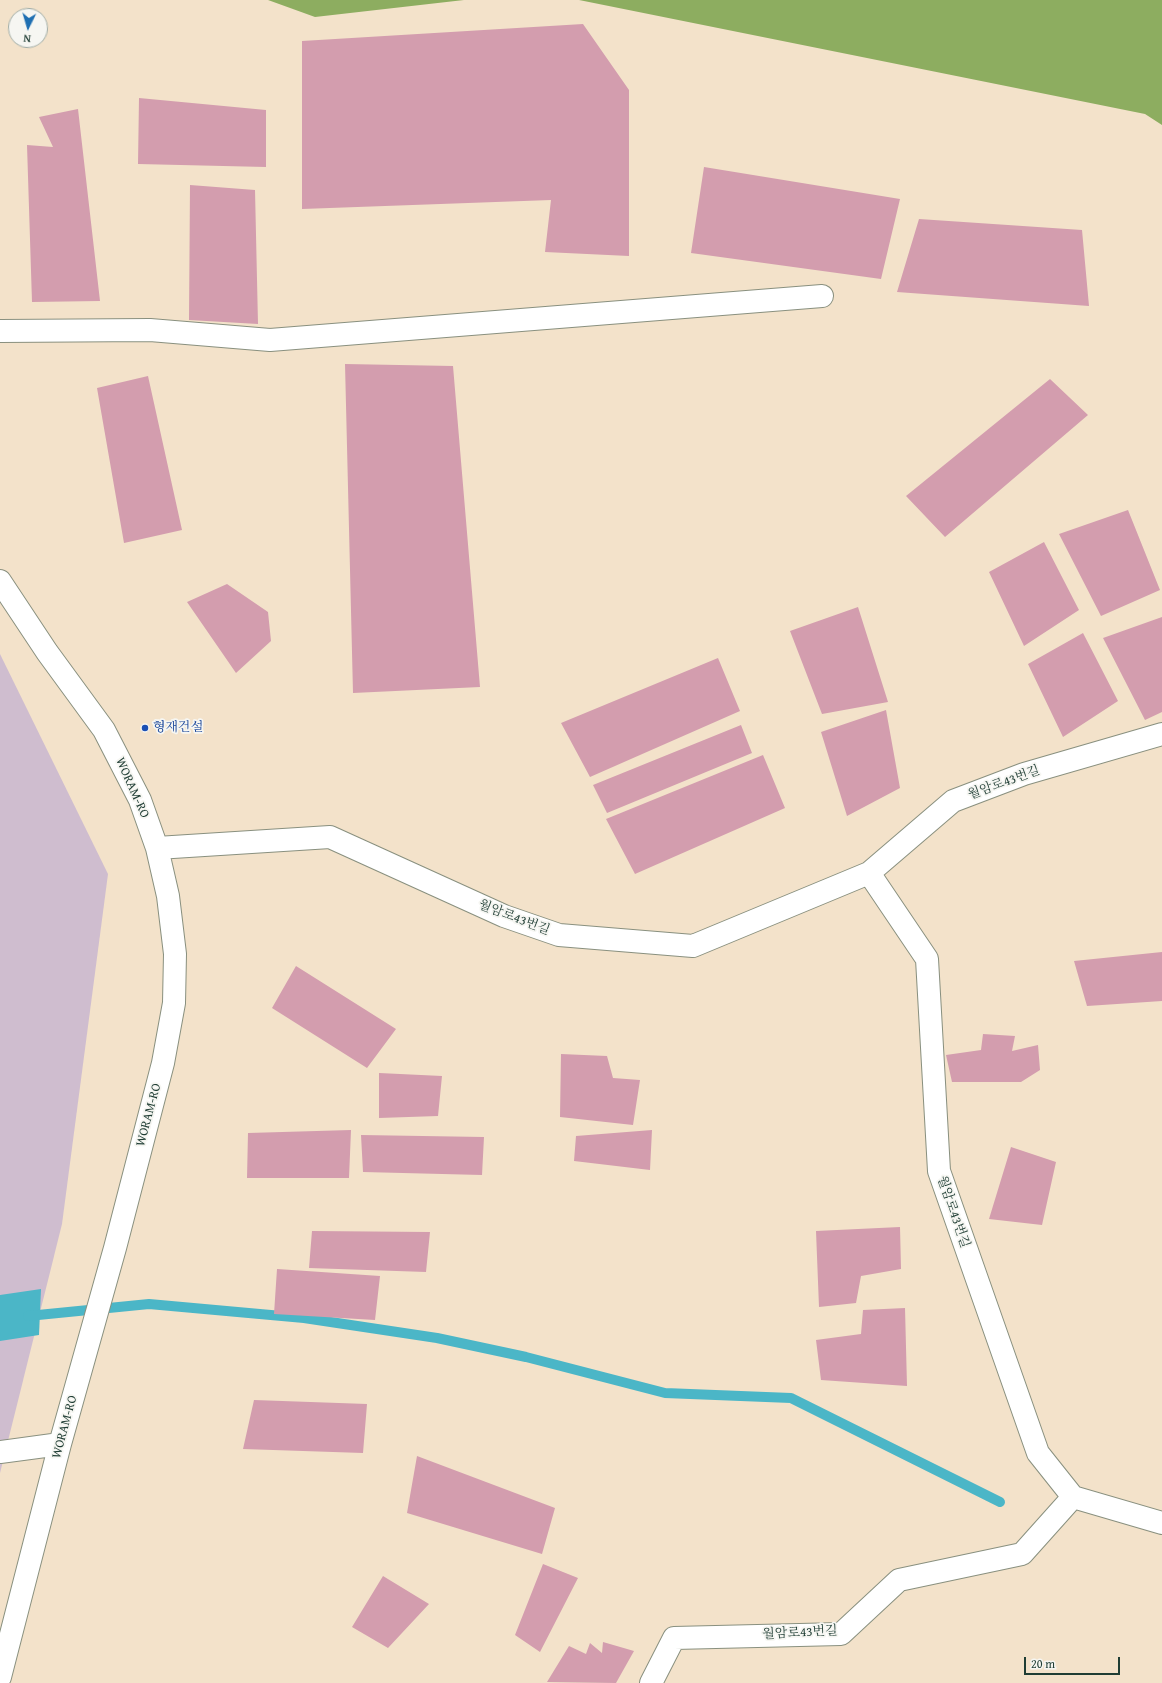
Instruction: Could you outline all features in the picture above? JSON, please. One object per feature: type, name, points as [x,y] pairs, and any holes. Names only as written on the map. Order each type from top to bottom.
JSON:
[{"type":"street","points":[[0,331],[150,330],[270,340],[822,296]]},
{"type":"street","name":"WORAM-RO","points":[[0,581],[47,652],[104,730],[140,800],[157,848],[168,896],[175,954],[174,1002],[163,1063],[115,1248],[60,1444],[0,1677]]},
{"type":"street","name":"월암로43번길","points":[[157,848],[330,837],[504,916],[559,935],[693,946],[869,873],[953,801],[1024,774],[1162,734]]},
{"type":"street","name":"월암로43번길","points":[[651,1683],[674,1638],[841,1634],[899,1580],[1022,1554],[1073,1497],[1038,1453],[939,1171],[927,959],[869,873]]},
{"type":"street","points":[[0,1452],[60,1444]]},
{"type":"street","points":[[1073,1497],[1162,1523]]},
{"type":"shaded area","points":[[0,654],[108,874],[62,1224],[0,1473]]},
{"type":"green space","points":[[268,0],[464,0],[315,17]]},
{"type":"green space","points":[[579,0],[1162,0],[1162,125],[1145,114]]},
{"type":"water","points":[[41,1289],[39,1335],[0,1341],[0,1295]]},
{"type":"building","points":[[583,24],[629,90],[629,256],[545,252],[551,200],[302,209],[302,41]]},
{"type":"building","points":[[139,98],[266,110],[266,167],[138,164]]},
{"type":"building","points":[[78,109],[100,301],[32,302],[27,145],[53,147],[39,117]]},
{"type":"building","points":[[704,167],[900,199],[881,279],[691,253]]},
{"type":"building","points":[[190,185],[255,190],[258,324],[189,320]]},
{"type":"building","points":[[919,219],[1082,230],[1089,306],[897,292]]},
{"type":"building","points":[[345,364],[453,366],[480,687],[353,693]]},
{"type":"building","points":[[148,376],[182,530],[124,543],[97,388]]},
{"type":"building","points":[[1050,379],[1088,415],[945,537],[906,496]]},
{"type":"building","points":[[1128,510],[1160,590],[1101,616],[1059,534]]},
{"type":"building","points":[[1044,542],[1079,610],[1024,646],[989,572]]},
{"type":"building","points":[[227,584],[268,612],[271,641],[236,673],[187,602]]},
{"type":"building","points":[[858,607],[888,702],[822,714],[790,631]]},
{"type":"building","points":[[1162,617],[1162,712],[1145,720],[1103,638]]},
{"type":"building","points":[[1083,633],[1118,701],[1063,737],[1028,664]]},
{"type":"building","points":[[718,658],[740,711],[590,777],[561,723]]},
{"type":"building","points":[[886,710],[900,788],[847,816],[821,732]]},
{"type":"building","points":[[741,725],[752,753],[607,813],[593,785]]},
{"type":"building","points":[[763,755],[785,808],[635,874],[606,819]]},
{"type":"building","points":[[1162,952],[1162,1001],[1087,1006],[1074,961]]},
{"type":"building","points":[[296,966],[396,1029],[367,1068],[272,1008]]},
{"type":"building","points":[[983,1034],[1015,1036],[1012,1051],[1038,1045],[1040,1070],[1021,1082],[952,1082],[946,1055],[981,1050]]},
{"type":"building","points":[[561,1054],[607,1056],[613,1078],[640,1080],[633,1125],[560,1117]]},
{"type":"building","points":[[379,1073],[442,1076],[438,1116],[379,1118]]},
{"type":"building","points":[[351,1130],[349,1178],[247,1178],[248,1133]]},
{"type":"building","points":[[652,1130],[650,1170],[574,1161],[576,1136]]},
{"type":"building","points":[[361,1135],[484,1137],[482,1175],[363,1172]]},
{"type":"building","points":[[1011,1147],[1056,1162],[1042,1225],[989,1219]]},
{"type":"building","points":[[900,1227],[901,1269],[861,1276],[856,1303],[819,1307],[816,1231]]},
{"type":"building","points":[[312,1231],[430,1232],[426,1272],[309,1268]]},
{"type":"building","points":[[277,1269],[380,1276],[375,1320],[274,1314]]},
{"type":"building","points":[[905,1308],[907,1386],[821,1380],[816,1340],[861,1334],[863,1310]]},
{"type":"building","points":[[254,1400],[367,1404],[363,1453],[243,1449]]},
{"type":"building","points":[[417,1456],[555,1508],[542,1554],[407,1513]]},
{"type":"building","points":[[543,1564],[578,1578],[540,1652],[515,1635]]},
{"type":"building","points":[[383,1576],[429,1604],[388,1648],[352,1627]]},
{"type":"building","points":[[603,1642],[634,1651],[616,1683],[547,1682],[569,1646],[586,1654],[590,1643],[602,1653]]},
{"type":"waterway","points":[[28,1316],[149,1304],[304,1318],[437,1338],[526,1357],[665,1393],[791,1398],[1000,1502]]},
{"type":"place","name":"형재건설","points":[[145,728]]}]
